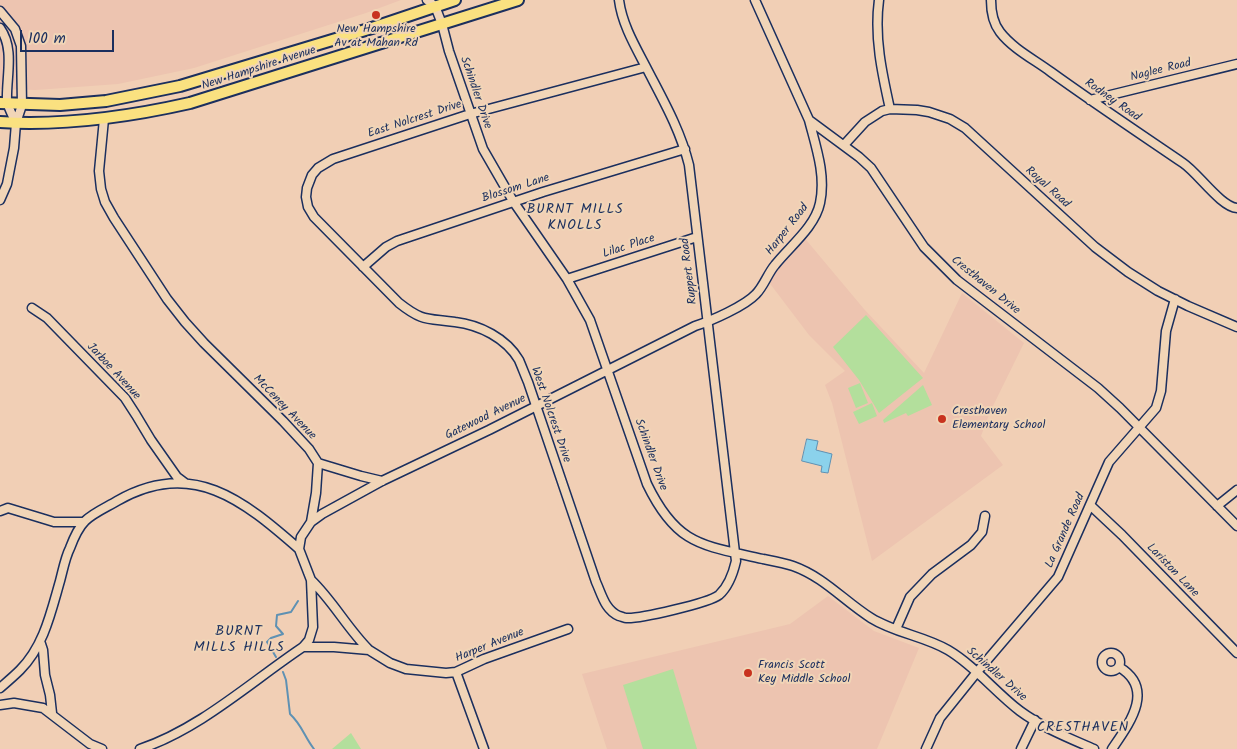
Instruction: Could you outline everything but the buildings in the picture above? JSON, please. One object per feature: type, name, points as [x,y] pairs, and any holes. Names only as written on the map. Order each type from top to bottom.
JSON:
[{"type":"main road","name":"New Hampshire Avenue","points":[[4,103],[60,106],[106,101],[180,86],[372,28],[433,2],[455,0]]},
{"type":"main road","name":"New Hampshire Avenue","points":[[0,122],[68,122],[104,119],[190,103],[518,0]]},
{"type":"street","name":"Ruppert Road","points":[[618,0],[624,20],[678,130],[689,165],[735,553]]},
{"type":"street","points":[[756,0],[809,120]]},
{"type":"street","points":[[879,0],[877,33],[883,80],[890,110]]},
{"type":"street","name":"Rodney Road","points":[[991,0],[994,21],[1000,32],[1013,44],[1090,100],[1186,165],[1204,181],[1225,205],[1237,208]]},
{"type":"street","name":"Schindler Drive","points":[[433,2],[483,149],[513,201],[567,279],[590,320],[647,484],[666,517],[680,532],[695,542],[793,566],[816,576],[837,590],[870,617],[947,649],[977,672],[1020,711],[1056,733],[1094,749]]},
{"type":"street","points":[[0,11],[15,29],[21,46],[22,105],[16,123],[14,148],[7,184],[0,200]]},
{"type":"street","points":[[0,28],[5,38],[9,55],[4,103],[16,123]]},
{"type":"street","name":"Naglee Road","points":[[1090,100],[1237,64]]},
{"type":"street","name":"East Nolcrest Drive","points":[[312,175],[318,168],[333,159],[470,114],[646,67]]},
{"type":"street","name":"Royal Road","points":[[844,145],[865,122],[882,111],[917,110],[950,120],[965,128],[1095,247],[1128,272],[1175,299],[1237,326]]},
{"type":"street","name":"McCeney Avenue","points":[[104,119],[99,171],[105,202],[114,218],[167,299],[185,322],[283,421],[309,449],[318,463]]},
{"type":"street","name":"Cresthaven Drive","points":[[809,120],[844,145],[871,168],[924,247],[946,271],[1098,388],[1140,427],[1237,526]]},
{"type":"street","name":"Harper Road","points":[[707,322],[757,294],[776,264],[818,211],[821,202],[823,175],[809,120]]},
{"type":"street","name":"Blossom Lane","points":[[363,267],[386,246],[397,240],[513,201],[684,148]]},
{"type":"street","name":"West Nolcrest Drive","points":[[312,175],[306,188],[306,197],[314,217],[399,303],[413,314],[428,320],[471,324],[486,330],[500,340],[519,360],[596,582],[605,604],[611,611],[626,618],[635,618],[698,604],[718,596],[728,585],[734,573],[735,553]]},
{"type":"street","name":"Lilac Place","points":[[567,279],[697,237]]},
{"type":"street","name":"La Grande Road","points":[[926,749],[940,718],[1058,577],[1109,462],[1154,412],[1161,391],[1166,331],[1175,299]]},
{"type":"street","name":"Jarboe Avenue","points":[[32,308],[47,318],[125,398],[150,440],[177,477],[185,483]]},
{"type":"street","name":"Gatewood Avenue","points":[[311,522],[382,480],[707,322]]},
{"type":"street","points":[[299,549],[301,537],[311,522],[316,493],[318,463],[361,476],[382,480]]},
{"type":"street","points":[[0,688],[25,665],[40,641],[47,625],[70,547],[84,522],[131,493],[171,483],[185,483],[224,494],[262,516],[299,549],[311,580],[313,626],[309,640],[303,647],[208,714],[179,731],[140,749]]},
{"type":"street","points":[[1218,506],[1237,490]]},
{"type":"street","name":"Lariston Lane","points":[[1090,506],[1122,535],[1237,653]]},
{"type":"street","points":[[0,512],[8,508],[54,522],[84,522]]},
{"type":"street","points":[[896,629],[910,597],[932,574],[971,545],[982,532],[985,516]]},
{"type":"street","points":[[311,580],[322,590],[356,637],[369,650]]},
{"type":"street","name":"Harper Avenue","points":[[303,647],[369,650],[390,663],[406,669],[446,673],[456,672],[484,659],[568,629]]},
{"type":"street","points":[[40,641],[43,650],[45,675],[52,714]]},
{"type":"street","points":[[1112,749],[1134,714],[1136,707],[1137,692],[1133,678],[1119,667]]},
{"type":"street","points":[[456,672],[484,749]]},
{"type":"street","points":[[0,705],[14,703],[43,708],[90,744],[102,749]]},
{"type":"street","points":[[1021,749],[1035,720]]},
{"type":"shaded area","points":[[0,0],[401,0],[194,68],[118,84],[36,90],[0,89]]},
{"type":"shaded area","points":[[802,235],[864,309],[924,373],[962,293],[1024,343],[990,412],[981,436],[1003,465],[872,561],[832,403],[825,385],[845,371],[809,335],[768,281]]},
{"type":"shaded area","name":"Francis Scott Key Middle School","points":[[828,596],[874,631],[919,648],[877,749],[607,749],[582,674],[790,624]]},
{"type":"green space","points":[[866,315],[923,378],[879,413],[859,380],[833,347]]},
{"type":"green space","points":[[860,383],[868,403],[856,408],[848,388]]},
{"type":"green space","points":[[923,385],[932,405],[908,416],[906,413],[884,423],[883,420]]},
{"type":"green space","points":[[872,403],[877,416],[859,424],[853,412]]},
{"type":"green space","points":[[673,669],[697,749],[643,749],[623,685]]},
{"type":"green space","points":[[351,733],[361,749],[332,749]]},
{"type":"water","points":[[807,439],[818,441],[816,450],[832,454],[828,473],[821,472],[822,466],[802,461]]},
{"type":"waterway","points":[[276,657],[267,642],[271,638],[283,634],[276,626],[277,615],[291,612],[298,601]]},
{"type":"waterway","points":[[283,672],[286,680],[290,714],[314,749]]},
{"type":"place","name":"New Hampshire Av at Mahan Rd","points":[[376,15]]},
{"type":"place","name":"Cresthaven Elementary School","points":[[942,419]]},
{"type":"place","name":"Francis Scott Key Middle School","points":[[748,673]]},
{"type":"district","name":"BURNT MILLS KNOLLS","points":[[575,220]]},
{"type":"district","name":"BURNT MILLS HILLS","points":[[239,642]]},
{"type":"district","name":"CRESTHAVEN","points":[[1083,729]]}]
